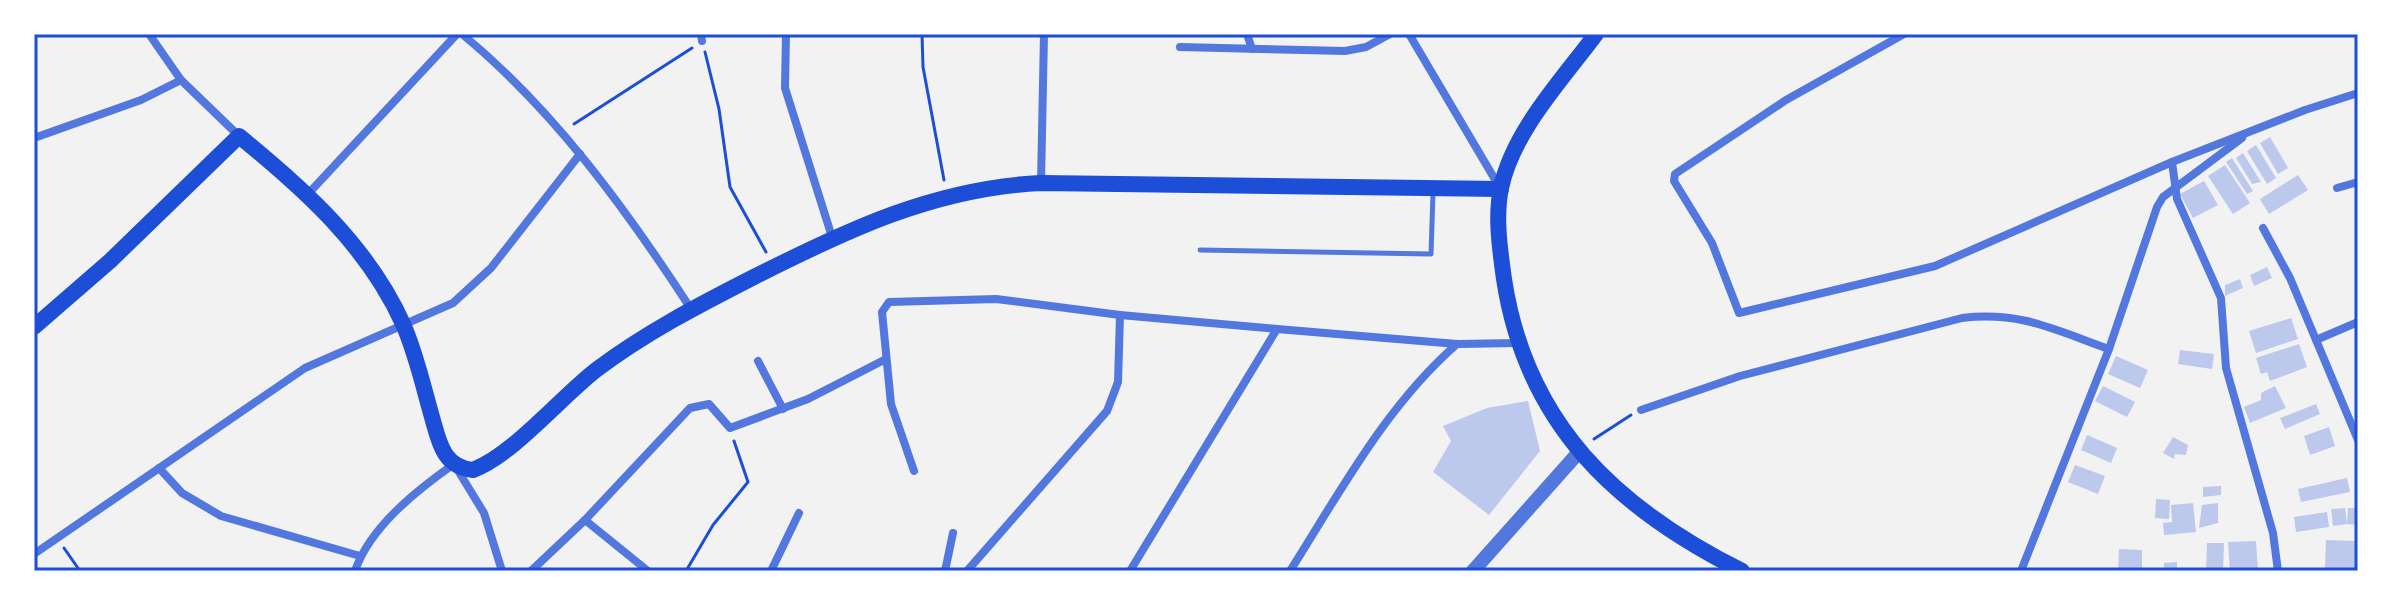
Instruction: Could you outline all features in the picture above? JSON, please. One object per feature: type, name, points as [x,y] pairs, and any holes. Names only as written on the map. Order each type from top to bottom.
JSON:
[{"type":"main road","points":[[1596,34],[1526,132],[1501,189],[1498,217],[1503,269],[1519,343],[1557,424],[1607,484],[1645,515],[1693,547],[1742,571]]},
{"type":"main road","points":[[34,327],[110,261],[239,136],[308,194],[357,249],[403,325],[440,447],[454,464],[473,470],[482,466],[595,371],[691,309],[832,237],[894,211],[947,196],[995,185],[1041,183],[1501,189]]},
{"type":"street","points":[[149,34],[181,80],[239,136]]},
{"type":"street","points":[[308,194],[459,34],[502,67],[580,154],[643,234],[691,309]]},
{"type":"street","points":[[786,34],[785,88],[832,237]]},
{"type":"street","points":[[1041,183],[1044,34]]},
{"type":"street","points":[[1247,34],[1252,49]]},
{"type":"street","points":[[1180,47],[1345,51],[1366,47],[1390,34]]},
{"type":"street","points":[[1409,34],[1501,189]]},
{"type":"street","points":[[1904,34],[1786,100],[1675,174],[1674,181],[1712,243],[1735,310],[1743,314],[1935,266],[2172,162],[2358,93]]},
{"type":"street","points":[[34,138],[141,100],[181,80]]},
{"type":"street","points":[[2021,571],[2109,349],[2157,207],[2176,187],[2253,130]]},
{"type":"street","points":[[34,554],[305,368],[453,303],[476,285],[580,154]]},
{"type":"street","points":[[2172,162],[2182,212],[2221,298],[2226,368],[2273,533],[2278,571]]},
{"type":"street","points":[[2337,188],[2358,182]]},
{"type":"street","points":[[2263,228],[2290,278],[2358,440]]},
{"type":"street","points":[[914,471],[891,404],[884,305],[936,299],[996,299],[1120,315],[1277,329],[1457,344],[1519,343]]},
{"type":"street","points":[[1641,410],[1740,376],[1962,318],[1997,314],[2027,320],[2109,349]]},
{"type":"street","points":[[967,571],[1107,411],[1118,382],[1120,315]]},
{"type":"street","points":[[2316,340],[2358,322]]},
{"type":"street","points":[[1130,571],[1277,329]]},
{"type":"street","points":[[1290,571],[1400,403],[1432,366],[1457,344]]},
{"type":"street","points":[[531,571],[585,520],[690,408],[709,404],[730,428],[783,409],[886,359]]},
{"type":"street","points":[[758,361],[783,409]]},
{"type":"street","points":[[1473,571],[1579,452]]},
{"type":"street","points":[[355,571],[360,556],[399,509],[454,464],[484,513],[502,571]]},
{"type":"street","points":[[159,468],[182,493],[221,516],[360,556]]},
{"type":"street","points":[[771,571],[799,513]]},
{"type":"street","points":[[585,520],[648,571]]},
{"type":"street","points":[[945,571],[953,533]]},
{"type":"lane","points":[[1200,250],[1431,254],[1433,188]]},
{"type":"path","points":[[922,34],[923,67],[943,175]]},
{"type":"path","points":[[561,133],[701,38],[719,109],[730,187],[774,267]]},
{"type":"path","points":[[1579,452],[1619,420],[1641,410]]},
{"type":"path","points":[[686,571],[713,525],[748,482],[730,428]]},
{"type":"path","points":[[57,538],[80,571]]},
{"type":"building","points":[[2270,137],[2288,168],[2278,174],[2260,143]]},
{"type":"building","points":[[2256,145],[2276,178],[2267,184],[2247,151]]},
{"type":"building","points":[[2243,153],[2261,182],[2252,184],[2236,158]]},
{"type":"building","points":[[2232,158],[2253,191],[2247,194],[2226,162]]},
{"type":"building","points":[[2225,165],[2250,203],[2233,214],[2208,176]]},
{"type":"building","points":[[2298,175],[2308,190],[2269,214],[2260,199]]},
{"type":"building","points":[[2204,181],[2218,205],[2193,218],[2180,194]]},
{"type":"building","points":[[2267,267],[2272,278],[2254,286],[2250,275]]},
{"type":"building","points":[[2240,279],[2243,288],[2225,296],[2225,285]]},
{"type":"building","points":[[2291,318],[2298,339],[2256,353],[2249,331]]},
{"type":"building","points":[[2299,344],[2307,367],[2270,381],[2267,372],[2261,374],[2256,358]]},
{"type":"building","points":[[2180,350],[2214,354],[2212,369],[2178,364]]},
{"type":"building","points":[[2116,356],[2148,370],[2140,388],[2108,374]]},
{"type":"building","points":[[2103,386],[2135,402],[2127,417],[2095,401]]},
{"type":"building","points":[[2275,386],[2286,408],[2250,423],[2244,407],[2261,400],[2261,393]]},
{"type":"building","points":[[1528,401],[1540,451],[1489,515],[1433,472],[1451,441],[1443,426],[1487,408]]},
{"type":"building","points":[[2316,404],[2320,414],[2285,429],[2280,418]]},
{"type":"building","points":[[2329,427],[2335,446],[2310,455],[2304,436]]},
{"type":"building","points":[[2087,435],[2117,448],[2111,463],[2081,450]]},
{"type":"building","points":[[2173,437],[2188,445],[2186,455],[2175,454],[2174,459],[2163,453]]},
{"type":"building","points":[[2075,465],[2105,476],[2098,494],[2068,482]]},
{"type":"building","points":[[2347,478],[2350,492],[2301,502],[2298,489]]},
{"type":"building","points":[[2221,486],[2221,495],[2203,497],[2203,487]]},
{"type":"building","points":[[2156,499],[2170,500],[2169,519],[2155,518]]},
{"type":"building","points":[[2193,503],[2196,532],[2164,535],[2163,523],[2172,522],[2171,505]]},
{"type":"building","points":[[2218,503],[2218,523],[2199,528],[2202,505]]},
{"type":"building","points":[[2345,508],[2347,524],[2333,526],[2331,509]]},
{"type":"building","points":[[2348,508],[2358,508],[2358,525],[2347,524]]},
{"type":"building","points":[[2327,512],[2329,527],[2296,532],[2294,517]]},
{"type":"building","points":[[2326,540],[2358,541],[2358,571],[2325,570]]},
{"type":"building","points":[[2256,541],[2258,571],[2230,571],[2228,542]]},
{"type":"building","points":[[2207,543],[2224,543],[2223,571],[2206,571]]},
{"type":"building","points":[[2119,549],[2142,550],[2142,571],[2118,571]]},
{"type":"building","points":[[2177,562],[2177,571],[2164,571],[2164,563]]}]
